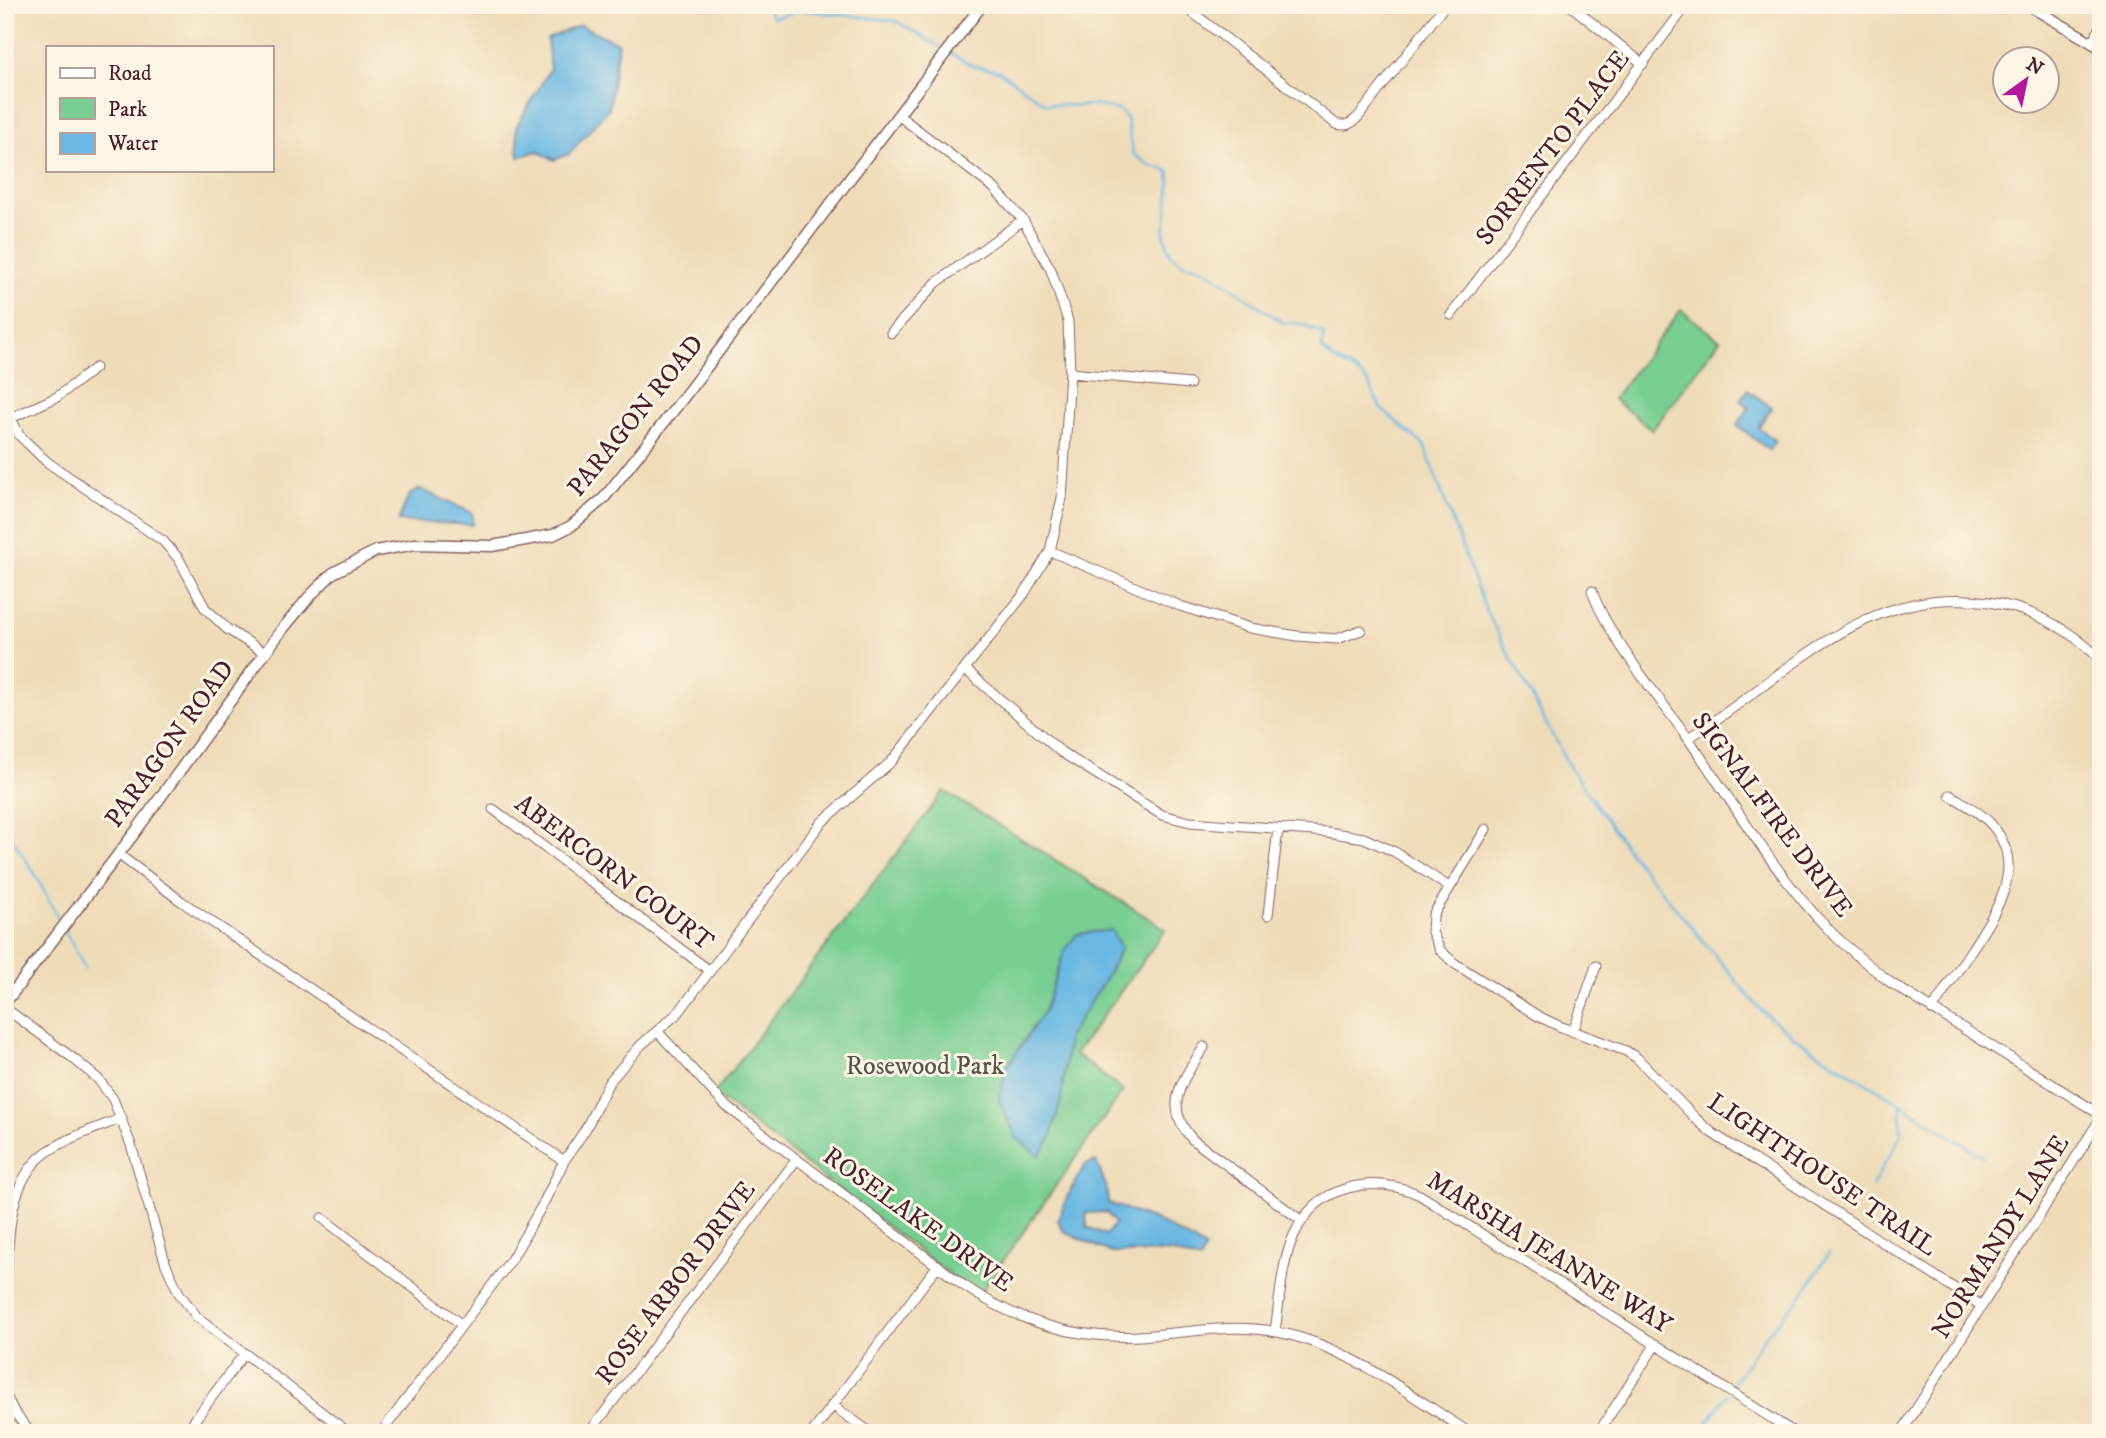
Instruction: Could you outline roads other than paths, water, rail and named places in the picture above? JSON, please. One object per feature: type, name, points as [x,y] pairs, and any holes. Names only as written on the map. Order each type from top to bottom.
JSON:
[{"type":"street","name":"PARAGON ROAD","points":[[5,1006],[265,653],[309,597],[333,573],[376,551],[415,544],[480,547],[528,540],[565,530],[604,498],[982,5]]},
{"type":"street","points":[[1183,5],[1336,124],[1345,126],[1352,124],[1359,116],[1445,5]]},
{"type":"street","points":[[1570,5],[1643,64]]},
{"type":"street","name":"SORRENTO PLACE","points":[[1451,315],[1687,5]]},
{"type":"street","points":[[2028,5],[2096,45],[2101,27]]},
{"type":"street","points":[[381,1433],[511,1259],[609,1082],[640,1045],[679,1012],[821,823],[892,761],[1024,594],[1050,551],[1062,498],[1070,373],[1068,321],[1051,270],[1023,220],[994,188],[898,115]]},
{"type":"street","points":[[891,334],[936,283],[1023,220]]},
{"type":"street","points":[[11,418],[57,397],[95,368]]},
{"type":"street","points":[[1070,373],[1190,384]]},
{"type":"street","points":[[5,405],[19,435],[47,462],[163,541],[179,559],[205,608],[226,629],[265,653]]},
{"type":"street","points":[[1050,551],[1180,606],[1250,628],[1336,639],[1361,630]]},
{"type":"street","name":"SIGNALFIRE DRIVE","points":[[1592,591],[1600,613],[1809,908],[1861,960],[1932,1010],[2101,1116]]},
{"type":"street","points":[[1688,738],[1840,632],[1875,614],[1914,603],[1966,599],[2023,610],[2059,627],[2101,660]]},
{"type":"street","points":[[966,670],[1061,752],[1152,810],[1190,822],[1346,834],[1364,838],[1395,852],[1449,887]]},
{"type":"street","points":[[1932,1010],[1993,917],[2002,900],[2008,875],[2006,850],[1997,832],[1981,815],[1950,795]]},
{"type":"street","name":"ABERCORN COURT","points":[[493,809],[710,971]]},
{"type":"street","points":[[1268,915],[1278,829]]},
{"type":"street","name":"LIGHTHOUSE TRAIL","points":[[1486,829],[1436,907],[1432,923],[1440,950],[1454,963],[1538,1016],[1626,1051],[1637,1058],[1712,1133],[1982,1306]]},
{"type":"street","points":[[118,854],[202,915],[565,1161]]},
{"type":"street","points":[[1573,1032],[1597,966]]},
{"type":"street","points":[[5,1006],[98,1079],[113,1100],[122,1118],[166,1265],[179,1293],[197,1317],[349,1433]]},
{"type":"street","name":"ROSELAKE DRIVE","points":[[657,1031],[725,1105],[995,1305],[1026,1319],[1069,1331],[1117,1336],[1231,1328],[1275,1331],[1339,1352],[1470,1433]]},
{"type":"street","points":[[1204,1047],[1178,1093],[1177,1114],[1181,1124],[1193,1140],[1302,1221]]},
{"type":"street","name":"NORMANDY LANE","points":[[1901,1433],[2101,1116]]},
{"type":"street","points":[[5,1304],[13,1206],[29,1169],[45,1153],[66,1141],[122,1118]]},
{"type":"street","name":"ROSE ARBOR DRIVE","points":[[589,1433],[797,1159]]},
{"type":"street","name":"MARSHA JEANNE WAY","points":[[1275,1331],[1289,1250],[1302,1221],[1323,1200],[1347,1188],[1373,1183],[1407,1189],[1795,1433]]},
{"type":"street","points":[[322,1218],[462,1325]]},
{"type":"street","points":[[811,1433],[938,1265]]},
{"type":"street","points":[[1598,1433],[1656,1345]]},
{"type":"street","points":[[185,1433],[244,1354]]},
{"type":"street","points":[[5,1394],[13,1412],[31,1433]]},
{"type":"street","points":[[832,1405],[871,1433]]},
{"type":"water","points":[[580,25],[618,43],[609,108],[569,154],[554,160],[537,151],[519,157],[516,127],[550,69],[547,39]]},
{"type":"water","points":[[1748,390],[1772,408],[1758,427],[1775,441],[1769,450],[1737,425],[1749,408],[1740,400]]},
{"type":"water","points":[[420,489],[472,513],[473,525],[398,521],[409,495]]},
{"type":"water","points":[[1111,930],[1121,948],[1104,981],[1068,1037],[1061,1100],[1050,1140],[1039,1156],[1016,1137],[999,1100],[1005,1070],[1045,1009],[1064,952],[1077,934]]},
{"type":"water","points":[[1096,1161],[1106,1186],[1108,1203],[1157,1221],[1205,1248],[1200,1261],[1171,1252],[1112,1253],[1064,1232],[1058,1220],[1085,1165]],"holes":[[[1106,1212],[1115,1223],[1106,1235],[1087,1227],[1086,1213]]]},
{"type":"waterway","points":[[765,5],[773,18],[802,10],[896,21],[945,50]]},
{"type":"waterway","points":[[951,53],[971,65],[999,71],[1046,104],[1094,105],[1119,110],[1127,119],[1133,154],[1149,165],[1169,171],[1170,186],[1164,235],[1171,255],[1184,264],[1205,269],[1282,322],[1301,324],[1324,334],[1322,349],[1368,382],[1381,409],[1424,445],[1486,611],[1570,768],[1630,853],[1759,1008],[1810,1047],[1901,1104],[1901,1135],[1872,1187]]},
{"type":"waterway","points":[[5,828],[35,874],[62,925]]},
{"type":"waterway","points":[[65,931],[85,968]]},
{"type":"waterway","points":[[1901,1104],[1983,1157]]},
{"type":"waterway","points":[[1730,1388],[1766,1335],[1803,1294],[1829,1253]]},
{"type":"waterway","points":[[1700,1433],[1727,1394]]},
{"type":"park label","name":"Rosewood Park","points":[[925,1066]]}]
